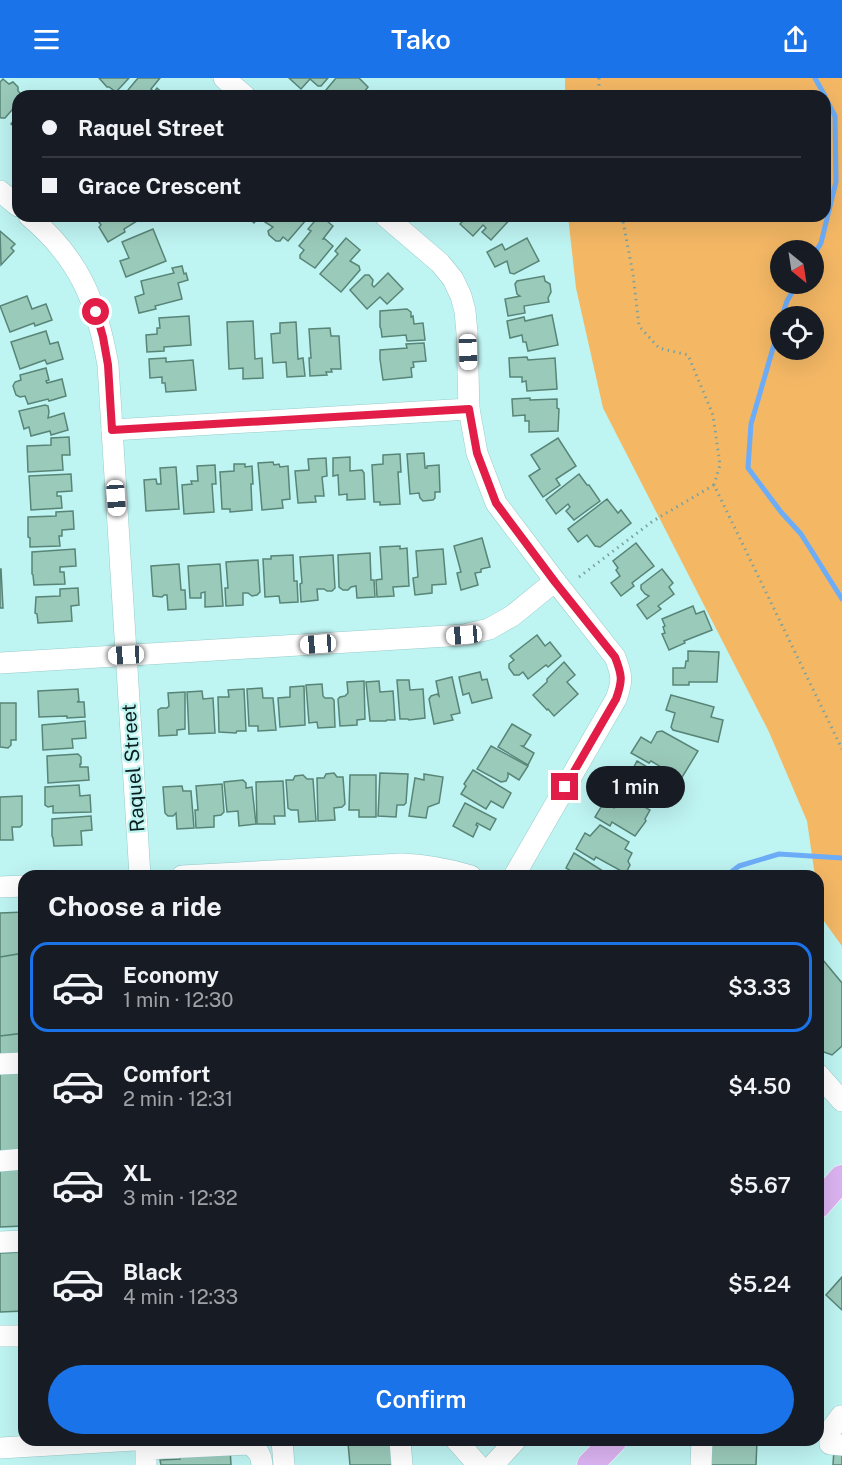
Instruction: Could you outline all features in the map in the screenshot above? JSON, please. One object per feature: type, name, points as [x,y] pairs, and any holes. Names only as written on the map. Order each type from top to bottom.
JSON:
[{"type":"main road","points":[[824,1198],[842,1178]]},
{"type":"main road","points":[[590,1465],[609,1446]]},
{"type":"main road","points":[[604,1465],[609,1460],[613,1446]]},
{"type":"street","points":[[224,78],[238,90]]},
{"type":"street","points":[[0,191],[12,201]]},
{"type":"street","name":"Raquel Street","points":[[36,222],[56,242],[86,287],[96,312],[108,365],[141,870]]},
{"type":"street","points":[[393,222],[440,263],[453,279],[461,296],[467,333],[469,409],[477,453],[496,503],[615,657],[620,671],[621,684],[616,699],[517,870]]},
{"type":"street","points":[[112,430],[469,409]]},
{"type":"street","points":[[0,663],[464,635],[489,629],[512,616],[555,582]]},
{"type":"street","points":[[292,870],[401,864],[424,865],[448,870]]},
{"type":"street","points":[[0,887],[18,886]]},
{"type":"street","points":[[0,1064],[18,1063]]},
{"type":"street","points":[[824,1080],[840,1095]]},
{"type":"street","points":[[0,1161],[18,1160]]},
{"type":"street","points":[[0,1242],[18,1241]]},
{"type":"street","points":[[0,1336],[18,1336]]},
{"type":"street","points":[[841,1416],[830,1431],[830,1444],[842,1446]]},
{"type":"street","points":[[0,1448],[34,1446]]},
{"type":"street","points":[[146,1465],[146,1449],[208,1446]]},
{"type":"street","points":[[252,1446],[261,1456],[262,1465]]},
{"type":"street","points":[[282,1446],[284,1465]]},
{"type":"street","points":[[400,1446],[402,1465]]},
{"type":"street","points":[[461,1446],[478,1465]]},
{"type":"street","points":[[493,1465],[510,1446]]},
{"type":"street","points":[[701,1465],[702,1446]]},
{"type":"path","points":[[623,222],[633,274],[639,326],[659,348],[688,355],[713,416],[720,465],[714,485],[842,749]]},
{"type":"path","points":[[579,577],[653,521],[714,485]]},
{"type":"shaded area","points":[[565,78],[842,78],[842,946],[824,921],[824,870],[814,870],[807,821],[769,732],[603,408],[576,288],[569,222],[831,222],[831,90],[565,90]]},
{"type":"building","points":[[99,78],[129,78],[118,90],[107,87]]},
{"type":"building","points":[[138,78],[160,78],[152,90],[128,90]]},
{"type":"building","points":[[289,78],[328,78],[321,86],[310,79],[301,89]]},
{"type":"building","points":[[336,78],[359,78],[368,87],[366,90],[326,90]]},
{"type":"building","points":[[3,79],[9,84],[13,82],[18,87],[18,90],[12,90],[12,110],[5,118],[0,117],[0,82]]},
{"type":"building","points":[[99,222],[135,222],[124,229],[125,232],[108,242],[99,227],[101,225]]},
{"type":"building","points":[[265,222],[304,222],[288,241],[283,237],[280,241],[276,241],[269,235],[268,231],[273,227]]},
{"type":"building","points":[[314,222],[328,222],[333,226],[323,239],[333,246],[315,268],[300,258],[304,250],[299,246],[311,231],[308,229]]},
{"type":"building","points":[[462,222],[508,222],[491,240],[482,232],[486,228],[483,225],[473,236],[460,224]]},
{"type":"building","points":[[153,229],[166,261],[126,277],[120,261],[129,258],[122,242]]},
{"type":"building","points":[[0,231],[15,244],[11,248],[14,251],[1,265]]},
{"type":"building","points":[[346,238],[360,250],[350,261],[359,266],[360,270],[341,292],[320,274],[338,254],[335,251]]},
{"type":"building","points":[[527,238],[539,261],[514,274],[510,273],[507,261],[495,267],[487,252],[502,244],[505,250]]},
{"type":"building","points":[[182,266],[188,280],[178,283],[182,299],[139,313],[135,297],[144,294],[141,281],[174,273],[172,268]]},
{"type":"building","points":[[388,273],[403,289],[387,304],[380,297],[367,309],[350,290],[365,275],[369,275],[373,280],[374,287]]},
{"type":"building","points":[[544,276],[545,281],[550,284],[549,302],[524,306],[525,313],[508,316],[505,299],[520,296],[517,294],[515,284],[517,281]]},
{"type":"building","points":[[27,296],[32,309],[46,304],[52,320],[35,326],[34,323],[10,332],[0,306]]},
{"type":"building","points":[[407,309],[411,312],[411,317],[413,316],[414,324],[423,323],[425,340],[407,341],[406,335],[382,337],[380,311]]},
{"type":"building","points":[[552,315],[558,345],[528,351],[522,335],[510,338],[507,321],[524,317],[525,321]]},
{"type":"building","points":[[189,316],[191,345],[164,347],[164,351],[147,352],[146,335],[157,334],[157,328],[160,328],[159,318]]},
{"type":"building","points":[[253,321],[255,359],[262,358],[263,378],[243,379],[243,368],[229,369],[227,322]]},
{"type":"building","points":[[296,322],[298,359],[303,358],[305,376],[287,377],[286,362],[273,363],[271,334],[280,333],[280,323]]},
{"type":"building","points":[[330,328],[331,336],[339,336],[341,369],[331,369],[332,372],[326,372],[327,375],[310,376],[309,329]]},
{"type":"building","points":[[46,331],[50,344],[58,342],[63,359],[47,364],[45,360],[20,369],[11,342]]},
{"type":"building","points":[[424,343],[426,361],[413,362],[412,377],[383,380],[380,350],[407,348],[406,344]]},
{"type":"building","points":[[527,357],[528,360],[555,358],[557,389],[527,391],[526,381],[522,382],[522,377],[510,377],[509,358]]},
{"type":"building","points":[[166,358],[166,362],[193,360],[196,390],[166,392],[162,377],[150,378],[149,359]]},
{"type":"building","points":[[46,368],[49,380],[46,381],[47,383],[62,379],[66,396],[28,404],[25,396],[16,395],[13,386],[15,382],[21,380],[20,375]]},
{"type":"building","points":[[530,398],[530,400],[557,399],[558,431],[529,432],[529,421],[525,421],[525,415],[513,416],[512,399]]},
{"type":"building","points":[[48,406],[48,418],[64,413],[68,430],[51,435],[50,431],[31,436],[29,427],[24,429],[19,411]]},
{"type":"building","points":[[69,437],[70,455],[62,455],[63,470],[28,472],[27,446],[51,445],[51,438]]},
{"type":"building","points":[[558,438],[576,466],[556,479],[560,485],[543,497],[529,476],[540,469],[531,455]]},
{"type":"building","points":[[424,453],[425,468],[439,465],[440,492],[435,492],[433,500],[423,501],[419,493],[410,494],[407,454]]},
{"type":"building","points":[[400,454],[401,472],[398,472],[400,504],[380,505],[380,502],[374,502],[372,465],[383,464],[383,455]]},
{"type":"building","points":[[350,457],[350,471],[362,470],[364,473],[365,499],[347,500],[347,494],[339,495],[338,475],[333,476],[333,458]]},
{"type":"building","points":[[326,458],[327,476],[322,477],[324,496],[315,496],[316,502],[298,503],[295,471],[309,470],[308,459]]},
{"type":"building","points":[[273,462],[274,465],[279,464],[280,467],[288,466],[290,499],[282,500],[283,508],[262,510],[258,463]]},
{"type":"building","points":[[234,464],[252,466],[252,510],[230,512],[230,509],[222,509],[220,472],[234,471]]},
{"type":"building","points":[[215,465],[216,484],[212,484],[214,512],[184,514],[182,485],[198,481],[197,466]]},
{"type":"building","points":[[176,467],[179,509],[146,511],[144,480],[156,479],[157,484],[161,484],[160,468]]},
{"type":"building","points":[[71,474],[72,491],[57,492],[57,496],[61,496],[62,508],[31,510],[29,476]]},
{"type":"building","points":[[579,474],[600,501],[574,520],[566,511],[570,507],[568,504],[556,514],[546,500]]},
{"type":"building","points":[[607,499],[618,513],[621,510],[631,523],[600,547],[595,546],[587,535],[578,542],[568,529]]},
{"type":"building","points":[[73,511],[74,529],[62,530],[62,536],[59,536],[60,546],[30,547],[28,517],[56,516],[56,512]]},
{"type":"building","points":[[482,538],[490,567],[475,573],[478,585],[461,590],[457,573],[461,572],[454,546]]},
{"type":"building","points":[[636,543],[654,566],[632,583],[634,586],[621,596],[611,583],[620,576],[613,561]]},
{"type":"building","points":[[400,546],[400,549],[407,548],[409,586],[393,587],[394,596],[377,597],[376,580],[382,579],[380,547]]},
{"type":"building","points":[[75,549],[76,566],[60,567],[60,572],[64,572],[65,584],[34,585],[32,552]]},
{"type":"building","points":[[443,549],[446,584],[432,585],[432,593],[415,595],[413,578],[418,577],[416,551]]},
{"type":"building","points":[[370,553],[371,580],[374,580],[375,597],[357,598],[356,586],[348,590],[339,587],[338,555]]},
{"type":"building","points":[[293,555],[298,602],[280,603],[279,596],[265,597],[263,559],[271,559],[271,556]]},
{"type":"building","points":[[333,555],[335,588],[332,591],[317,589],[318,600],[301,602],[300,557]]},
{"type":"building","points":[[258,560],[260,592],[252,596],[243,593],[243,605],[226,606],[225,588],[228,588],[226,562]]},
{"type":"building","points":[[179,564],[181,590],[185,590],[186,609],[168,610],[167,595],[153,596],[151,566]]},
{"type":"building","points":[[220,564],[223,606],[205,607],[205,592],[201,593],[201,598],[190,598],[188,566]]},
{"type":"building","points":[[1,569],[3,608],[0,608]]},
{"type":"building","points":[[662,569],[673,583],[669,587],[674,594],[658,606],[661,609],[647,619],[637,605],[649,596],[641,589],[641,585]]},
{"type":"building","points":[[78,588],[79,605],[71,606],[72,621],[38,623],[35,613],[36,597],[60,596],[60,589]]},
{"type":"building","points":[[693,606],[696,614],[704,611],[712,630],[684,641],[685,643],[669,650],[662,634],[665,633],[663,627],[665,626],[662,619]]},
{"type":"building","points":[[537,635],[545,646],[550,642],[561,656],[528,679],[523,672],[514,675],[509,668],[509,664],[514,660],[510,656]]},
{"type":"building","points":[[688,651],[719,652],[717,682],[689,682],[689,685],[673,685],[673,668],[685,668]]},
{"type":"building","points":[[564,662],[575,675],[567,682],[578,694],[554,716],[533,695]]},
{"type":"building","points":[[480,672],[482,680],[487,679],[492,698],[472,703],[469,693],[463,695],[459,677]]},
{"type":"building","points":[[452,677],[460,713],[451,715],[453,720],[434,724],[429,699],[437,694],[439,696],[436,681]]},
{"type":"building","points":[[397,680],[409,680],[410,690],[423,689],[425,718],[400,719]]},
{"type":"building","points":[[364,681],[365,719],[357,720],[357,725],[340,726],[338,699],[348,693],[347,682]]},
{"type":"building","points":[[379,681],[380,692],[393,691],[395,720],[370,721],[366,682]]},
{"type":"building","points":[[322,684],[323,696],[334,700],[335,727],[318,728],[317,722],[309,723],[306,685]]},
{"type":"building","points":[[304,686],[305,725],[280,727],[278,698],[290,697],[290,687]]},
{"type":"building","points":[[262,688],[263,698],[273,698],[276,730],[258,731],[258,726],[249,726],[247,689]]},
{"type":"building","points":[[78,689],[79,701],[77,702],[84,702],[85,717],[39,717],[38,691]]},
{"type":"building","points":[[244,689],[246,731],[219,732],[218,697],[229,697],[228,690]]},
{"type":"building","points":[[202,691],[203,699],[213,698],[215,733],[189,734],[187,692]]},
{"type":"building","points":[[185,692],[185,729],[177,730],[177,735],[159,736],[158,710],[169,706],[168,693]]},
{"type":"building","points":[[671,695],[714,707],[711,717],[723,720],[718,742],[673,730],[671,727],[675,713],[666,710]]},
{"type":"building","points":[[0,703],[16,703],[16,740],[11,740],[8,748],[0,747]]},
{"type":"building","points":[[85,721],[86,738],[72,739],[73,748],[43,750],[42,725]]},
{"type":"building","points":[[512,724],[531,735],[522,746],[534,753],[528,765],[498,747]]},
{"type":"building","points":[[662,731],[698,751],[681,779],[651,761],[649,763],[631,753],[641,737],[651,743],[657,732]]},
{"type":"building","points":[[491,746],[528,766],[519,780],[508,773],[506,781],[501,782],[477,769]]},
{"type":"building","points":[[78,754],[81,757],[80,767],[88,767],[89,780],[48,783],[47,756]]},
{"type":"building","points":[[637,761],[668,779],[654,803],[630,789],[628,793],[614,784],[623,770],[630,774]]},
{"type":"building","points":[[473,770],[511,793],[503,808],[491,801],[486,809],[461,794]]},
{"type":"building","points":[[334,773],[337,777],[343,777],[345,804],[334,808],[335,820],[318,821],[317,778],[324,778],[326,774]]},
{"type":"building","points":[[380,773],[408,774],[406,803],[397,805],[396,817],[378,816]]},
{"type":"building","points":[[424,774],[443,777],[439,803],[428,807],[426,818],[409,816],[415,778],[424,780]]},
{"type":"building","points":[[303,775],[307,779],[313,779],[316,821],[299,822],[298,810],[288,808],[286,780],[293,780],[295,776]]},
{"type":"building","points":[[350,775],[376,775],[376,817],[359,817],[359,810],[349,810]]},
{"type":"building","points":[[243,780],[246,788],[252,787],[256,824],[239,826],[238,811],[227,812],[224,782]]},
{"type":"building","points":[[283,781],[285,816],[274,816],[275,824],[257,824],[256,782]]},
{"type":"building","points":[[222,784],[224,812],[214,816],[214,827],[196,828],[195,810],[198,810],[196,786]]},
{"type":"building","points":[[79,785],[80,796],[90,795],[91,812],[53,813],[53,806],[45,805],[45,787]]},
{"type":"building","points":[[182,786],[183,791],[191,791],[194,828],[177,829],[176,813],[168,816],[165,813],[163,787]]},
{"type":"building","points":[[22,796],[22,825],[12,827],[13,840],[0,840],[0,797]]},
{"type":"building","points":[[625,796],[650,810],[646,821],[635,836],[612,822],[610,826],[595,817],[604,802],[614,808],[617,802],[620,804]]},
{"type":"building","points":[[465,803],[496,819],[490,830],[477,823],[473,837],[453,826]]},
{"type":"building","points":[[91,816],[92,830],[81,831],[82,845],[54,846],[52,819]]},
{"type":"building","points":[[600,825],[629,842],[625,849],[632,853],[628,861],[630,865],[628,870],[619,870],[596,857],[594,860],[576,849],[585,833],[590,836]]},
{"type":"building","points":[[574,853],[601,870],[569,870],[566,868]]},
{"type":"building","points":[[18,912],[18,1226],[0,1227],[0,913]]},
{"type":"building","points":[[18,954],[18,1034],[0,1036],[0,957]]},
{"type":"building","points":[[824,961],[842,983],[842,1046],[832,1055],[824,1052]]},
{"type":"building","points":[[18,1252],[18,1311],[0,1312],[0,1253]]},
{"type":"building","points":[[842,1277],[842,1310],[826,1295]]},
{"type":"building","points":[[842,1437],[842,1465],[833,1465],[834,1449]]},
{"type":"building","points":[[348,1446],[398,1446],[400,1465],[350,1465]]},
{"type":"building","points":[[698,1446],[757,1446],[756,1465],[697,1465]]},
{"type":"building","points":[[230,1448],[231,1465],[161,1465],[160,1460],[180,1459],[180,1450]]},
{"type":"waterway","points":[[815,78],[822,90]]},
{"type":"waterway","points":[[831,108],[835,116],[836,182],[831,202]]},
{"type":"waterway","points":[[822,240],[826,222]]},
{"type":"waterway","points":[[785,306],[791,294]]},
{"type":"waterway","points":[[770,358],[751,424],[748,468],[781,512],[801,534],[842,599]]},
{"type":"waterway","points":[[734,870],[739,866],[779,854],[842,858]]},
{"type":"route","points":[[96,312],[108,365],[112,430],[469,409],[477,453],[496,503],[615,657],[620,671],[621,684],[616,699],[565,787]]}]
